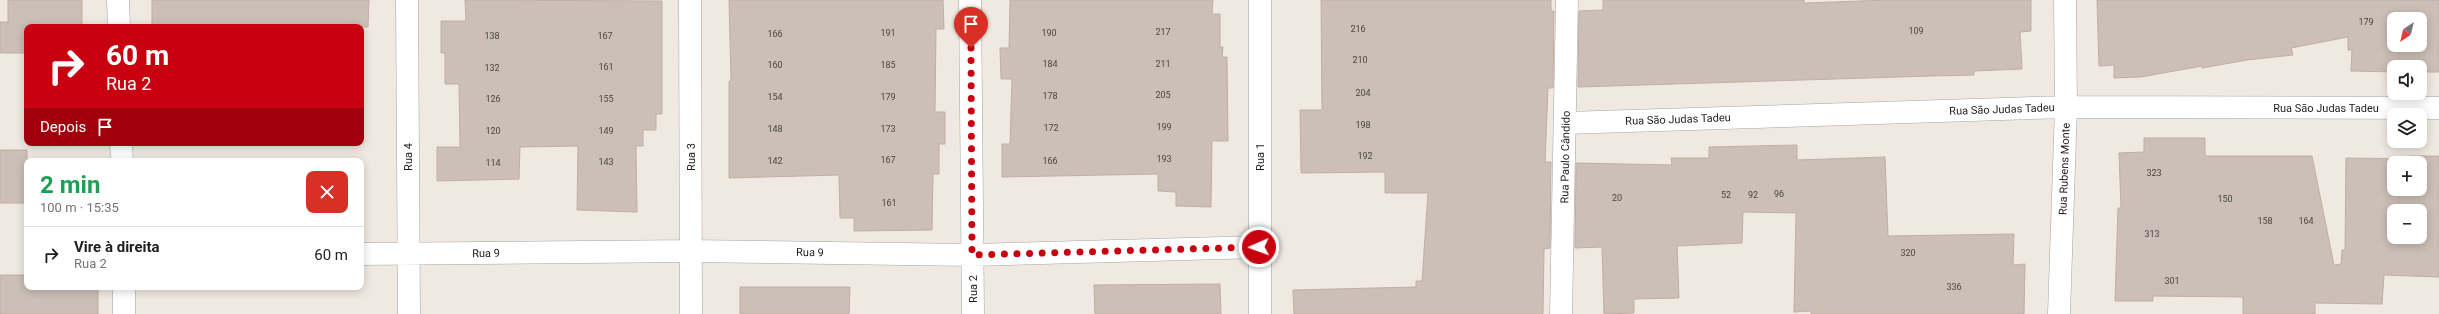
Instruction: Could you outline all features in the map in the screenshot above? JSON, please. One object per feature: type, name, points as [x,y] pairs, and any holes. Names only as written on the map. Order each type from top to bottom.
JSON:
[{"type":"street","points":[[118,0],[119,24]]},
{"type":"street","name":"Rua 4","points":[[407,0],[409,314]]},
{"type":"street","name":"Rua 3","points":[[690,0],[692,251],[691,314]]},
{"type":"street","name":"Rua 2","points":[[970,0],[973,314]]},
{"type":"street","name":"Rua 1","points":[[1260,0],[1260,314]]},
{"type":"street","name":"Rua Paulo Cândido","points":[[1561,314],[1566,123],[1567,0]]},
{"type":"street","name":"Rua Rubens Monte","points":[[2059,314],[2066,107],[2065,0]]},
{"type":"street","name":"Rua São Judas Tadeu","points":[[1566,123],[2066,107],[2439,108]]},
{"type":"street","points":[[121,146],[122,158]]},
{"type":"street","name":"Rua 9","points":[[364,254],[692,251],[972,255],[1259,247]]},
{"type":"street","points":[[124,290],[124,314]]},
{"type":"building","points":[[8,0],[82,0],[82,24],[24,24],[24,53],[0,53],[0,22],[8,22]]},
{"type":"building","points":[[152,0],[369,0],[368,27],[364,27],[364,24],[152,24]]},
{"type":"building","points":[[465,0],[662,1],[662,114],[656,114],[656,130],[643,130],[643,146],[636,146],[637,212],[577,210],[578,146],[520,147],[519,179],[437,181],[437,147],[460,147],[459,84],[445,84],[445,53],[441,53],[441,21],[466,21]]},
{"type":"building","points":[[729,0],[943,0],[944,29],[936,29],[935,112],[945,112],[945,144],[939,144],[939,174],[933,174],[932,230],[854,231],[854,218],[840,218],[839,175],[729,178],[729,81],[731,81]]},
{"type":"building","points":[[1010,0],[1213,0],[1212,14],[1220,14],[1220,47],[1223,47],[1222,57],[1227,57],[1228,141],[1212,141],[1211,207],[1176,206],[1176,192],[1158,191],[1158,174],[1002,177],[1002,144],[1010,144],[1012,79],[1001,79],[1000,48],[1009,48]]},
{"type":"building","points":[[1321,0],[1551,0],[1551,11],[1554,11],[1553,88],[1548,88],[1545,162],[1551,162],[1550,248],[1544,249],[1543,314],[1294,314],[1293,290],[1416,287],[1416,281],[1422,281],[1428,193],[1385,193],[1385,172],[1301,173],[1300,110],[1322,110]]},
{"type":"building","points":[[1603,0],[1804,0],[1804,3],[1888,0],[2031,0],[2031,31],[2020,32],[2022,69],[1974,71],[1974,75],[1578,87],[1579,11],[1603,10]]},
{"type":"building","points":[[2097,0],[2439,0],[2439,72],[2427,72],[2427,60],[2387,60],[2387,72],[2351,71],[2352,50],[2348,50],[2348,37],[2291,48],[2293,55],[2247,60],[2202,68],[2202,66],[2141,77],[2114,78],[2114,65],[2099,66]]},
{"type":"building","points":[[2144,138],[2205,138],[2205,156],[2312,156],[2334,265],[2341,264],[2342,250],[2345,250],[2346,158],[2387,159],[2387,196],[2427,196],[2427,156],[2439,156],[2439,277],[2384,275],[2382,304],[2315,303],[2315,314],[2243,314],[2243,297],[2153,296],[2153,301],[2115,301],[2118,208],[2121,208],[2119,153],[2144,152]]},
{"type":"building","points":[[1797,145],[1797,160],[1885,157],[1888,236],[2014,234],[2013,265],[2025,264],[2024,314],[1811,314],[1811,311],[1794,312],[1796,213],[1743,212],[1742,243],[1677,246],[1679,298],[1634,299],[1634,313],[1604,314],[1602,247],[1575,248],[1576,163],[1672,165],[1671,158],[1709,158],[1709,147]]},
{"type":"building","points":[[0,150],[27,150],[27,158],[24,158],[24,203],[0,203]]},
{"type":"building","points":[[0,275],[24,275],[24,290],[98,290],[98,314],[0,314]]},
{"type":"building","points":[[1220,284],[1221,314],[1095,314],[1094,285]]},
{"type":"building","points":[[740,287],[850,287],[849,314],[740,314]]},
{"type":"route","points":[[971,48],[972,255],[1259,247]]}]
